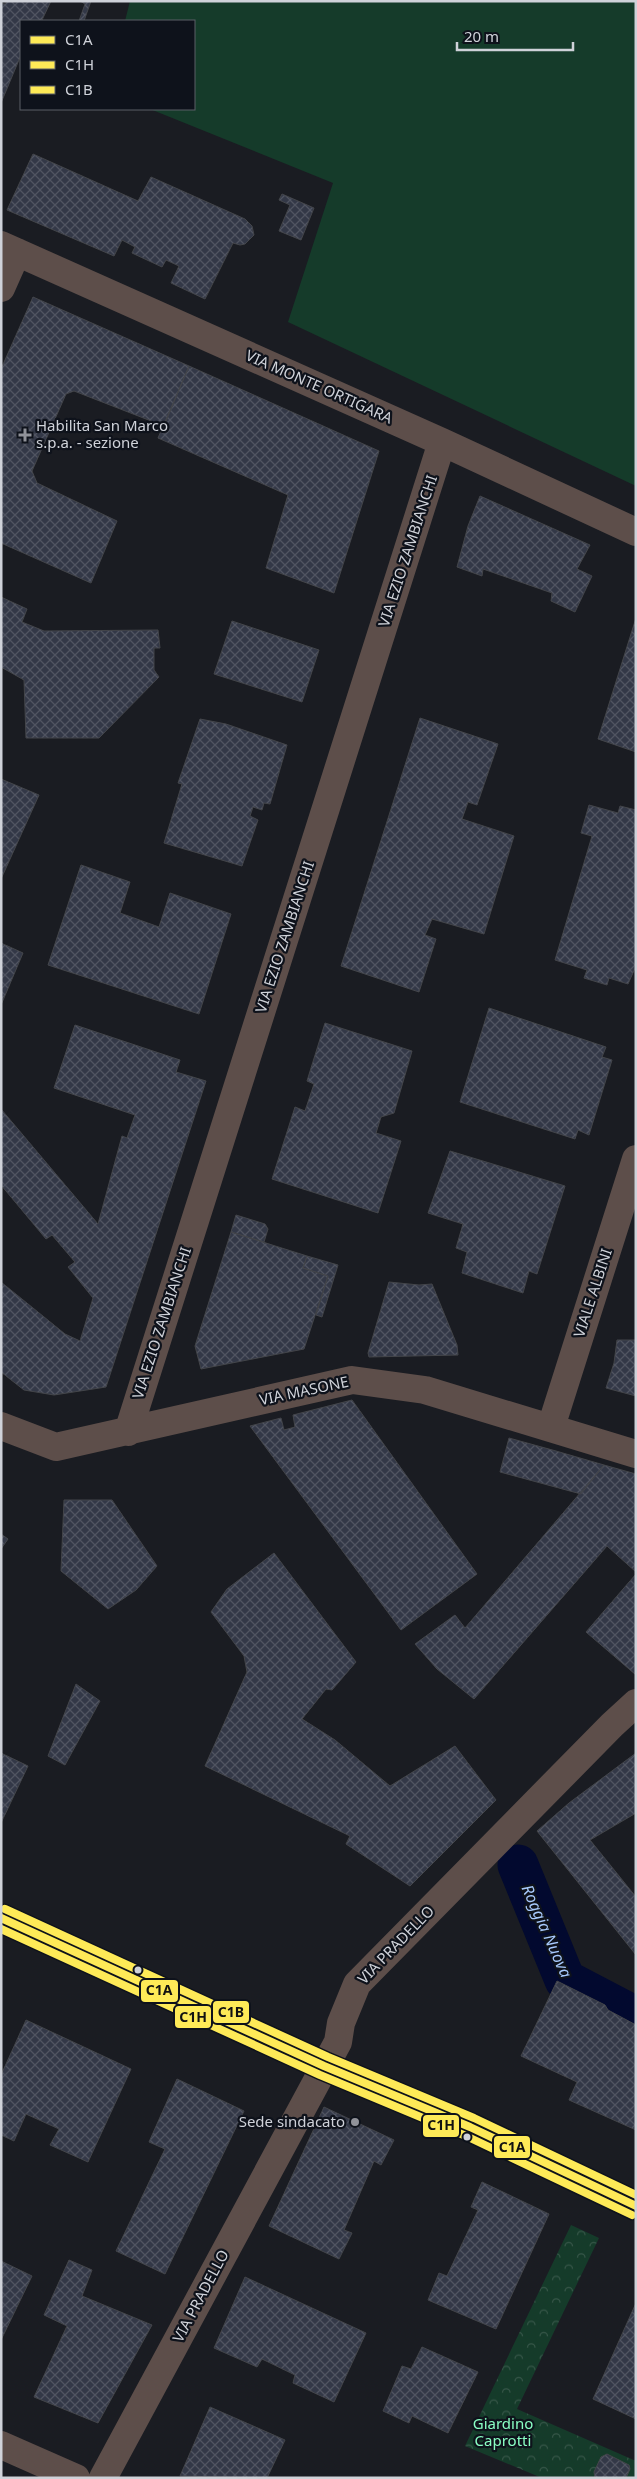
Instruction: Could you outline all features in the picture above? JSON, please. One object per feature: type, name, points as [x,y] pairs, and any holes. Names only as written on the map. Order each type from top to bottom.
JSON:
[{"type":"street","points":[[1,288],[9,248]]},
{"type":"street","name":"VIA MONTE ORTIGARA","points":[[9,248],[442,442],[636,532]]},
{"type":"street","name":"VIA EZIO ZAMBIANCHI","points":[[128,1432],[442,442]]},
{"type":"street","name":"VIALE ALBINI","points":[[551,1427],[636,1159]]},
{"type":"street","name":"VIA MASONE","points":[[1,1426],[56,1447],[352,1380],[426,1390],[636,1454]]},
{"type":"street","name":"VIA PRADELLO","points":[[103,2478],[338,2042],[341,2023],[357,1984],[612,1725],[636,1703]]},
{"type":"street","points":[[1,1918],[324,2066],[470,2127],[636,2206]]},
{"type":"street","points":[[1,2445],[76,2478]]},
{"type":"green space","points":[[130,1],[636,1],[636,486],[288,322],[333,183],[152,110],[195,110],[195,20],[125,20]]},
{"type":"green space","name":"Giardino Caprotti","points":[[571,2225],[599,2238],[517,2409],[636,2461],[636,2478],[542,2478],[465,2446]]},
{"type":"building","points":[[7,1],[51,1],[42,20],[20,20],[20,57],[1,103],[1,3],[5,4]]},
{"type":"building","points":[[80,1],[91,1],[84,20],[79,20],[85,4]]},
{"type":"building","points":[[33,154],[138,201],[151,177],[245,219],[252,226],[254,235],[245,244],[233,243],[205,299],[171,283],[179,266],[166,260],[162,267],[132,253],[135,247],[122,240],[114,256],[7,210]]},
{"type":"building","points":[[282,194],[314,208],[301,240],[279,231],[290,205],[279,200]]},
{"type":"building","name":"Habilita San Marco s.p.a. - sezione","points":[[33,297],[189,366],[164,426],[74,391],[66,394],[32,471],[37,483],[117,521],[91,583],[1,543],[1,369]]},
{"type":"building","points":[[189,366],[379,451],[334,593],[266,568],[288,495],[158,438]]},
{"type":"building","points":[[480,496],[590,545],[577,569],[592,576],[575,612],[551,601],[552,593],[483,569],[482,576],[457,567],[468,526]]},
{"type":"building","points":[[1,597],[27,609],[22,622],[44,631],[158,630],[160,648],[154,648],[154,670],[159,677],[99,738],[26,738],[24,680],[1,667]]},
{"type":"building","points":[[636,618],[636,752],[598,739]]},
{"type":"building","points":[[232,621],[319,650],[302,702],[214,674]]},
{"type":"building","points":[[420,718],[498,744],[477,805],[468,802],[462,819],[514,836],[484,934],[432,919],[425,935],[436,939],[419,992],[341,966]]},
{"type":"building","points":[[200,719],[226,724],[287,745],[270,804],[264,803],[262,810],[253,807],[250,816],[258,820],[242,866],[164,843],[182,784],[178,783]]},
{"type":"building","points":[[1,779],[39,795],[1,879]]},
{"type":"building","points":[[589,805],[618,813],[620,806],[636,810],[636,966],[628,984],[609,978],[607,985],[584,978],[587,970],[555,960],[592,836],[581,833]]},
{"type":"building","points":[[81,865],[130,882],[120,913],[159,927],[170,893],[231,914],[199,1014],[48,965]]},
{"type":"building","points":[[1,943],[23,953],[1,1005]]},
{"type":"building","points":[[489,1008],[606,1047],[602,1057],[612,1060],[589,1135],[578,1130],[575,1139],[460,1102]]},
{"type":"building","points":[[325,1023],[412,1051],[394,1113],[381,1117],[376,1133],[401,1141],[378,1213],[272,1179],[295,1107],[305,1111],[314,1084],[307,1081]]},
{"type":"building","points":[[75,1025],[180,1060],[176,1072],[206,1081],[106,1387],[54,1395],[24,1390],[1,1372],[1,1282],[65,1334],[80,1341],[93,1298],[68,1267],[75,1262],[52,1235],[46,1239],[1,1185],[1,1109],[98,1224],[122,1136],[127,1138],[135,1115],[54,1088]]},
{"type":"building","points":[[450,1151],[565,1186],[537,1274],[529,1271],[523,1293],[462,1273],[467,1252],[456,1248],[463,1224],[428,1213]]},
{"type":"building","points":[[236,1215],[265,1224],[268,1229],[264,1242],[231,1232]]},
{"type":"building","points":[[231,1232],[307,1256],[303,1268],[328,1276],[304,1349],[201,1369],[195,1346]]},
{"type":"building","points":[[307,1256],[338,1265],[322,1317],[316,1315],[328,1276],[303,1268]]},
{"type":"building","points":[[389,1282],[419,1285],[432,1284],[457,1345],[458,1355],[369,1357],[368,1353]]},
{"type":"building","points":[[617,1340],[636,1340],[636,1396],[606,1388],[614,1363]]},
{"type":"building","points":[[352,1400],[477,1574],[401,1630],[250,1426],[281,1418],[284,1430],[295,1427],[293,1415]]},
{"type":"building","points":[[509,1438],[604,1465],[581,1494],[500,1472]]},
{"type":"building","points":[[604,1465],[636,1474],[636,1572],[607,1546],[474,1699],[437,1669],[415,1644],[455,1615],[465,1628]]},
{"type":"building","points":[[64,1500],[112,1500],[157,1566],[136,1590],[108,1609],[61,1571]]},
{"type":"building","points":[[1,1534],[8,1539],[1,1549]]},
{"type":"building","points":[[274,1553],[356,1662],[332,1690],[326,1689],[302,1719],[335,1740],[390,1786],[455,1746],[496,1800],[410,1886],[346,1844],[350,1836],[205,1766],[247,1672],[244,1656],[211,1612],[227,1589]]},
{"type":"building","points":[[636,1574],[636,1675],[586,1632]]},
{"type":"building","points":[[76,1684],[100,1701],[65,1765],[48,1756]]},
{"type":"building","points":[[1,1753],[28,1766],[1,1823]]},
{"type":"building","points":[[636,1753],[636,1813],[590,1840],[636,1897],[636,1955],[537,1831],[569,1803]]},
{"type":"building","points":[[557,1981],[605,2005],[608,2010],[636,2025],[636,2130],[569,2100],[577,2082],[521,2056]]},
{"type":"building","points":[[26,2020],[131,2069],[88,2162],[50,2145],[59,2129],[26,2114],[14,2141],[1,2135],[1,2075]]},
{"type":"building","points":[[177,2079],[244,2111],[165,2274],[116,2251],[165,2149],[149,2142]]},
{"type":"building","points":[[324,2107],[394,2140],[381,2165],[374,2161],[344,2230],[352,2233],[339,2259],[269,2226]]},
{"type":"building","points":[[482,2182],[549,2214],[496,2329],[428,2300],[439,2273],[447,2276],[478,2210],[471,2207]]},
{"type":"building","points":[[69,2260],[92,2270],[82,2296],[152,2325],[98,2423],[34,2397],[67,2326],[44,2315]]},
{"type":"building","points":[[1,2261],[32,2276],[1,2340]]},
{"type":"building","points":[[245,2277],[366,2333],[334,2402],[293,2383],[295,2375],[262,2359],[257,2367],[214,2348]]},
{"type":"building","points":[[636,2303],[636,2419],[593,2399]]},
{"type":"building","points":[[422,2347],[478,2372],[448,2433],[412,2416],[409,2423],[383,2411],[402,2366],[411,2369]]},
{"type":"building","points":[[210,2407],[285,2440],[267,2478],[180,2476]]},
{"type":"building","points":[[607,2454],[629,2465],[630,2469],[626,2478],[595,2478],[594,2472],[601,2457]]},
{"type":"waterway","name":"Roggia Nuova","points":[[518,1865],[565,1980],[636,2017]]},
{"type":"transit line","name":"C1B","points":[[5,1909],[328,2057],[474,2118],[636,2195]]},
{"type":"transit line","name":"C1A","points":[[1,1918],[324,2066],[470,2127],[636,2206]]},
{"type":"transit line","name":"C1H","points":[[1,1929],[320,2075],[466,2136],[632,2215]]},
{"type":"place","name":"Habilita San Marco s.p.a. - sezione","points":[[25,435]]},
{"type":"place","name":"Sede sindacato","points":[[355,2122]]}]
